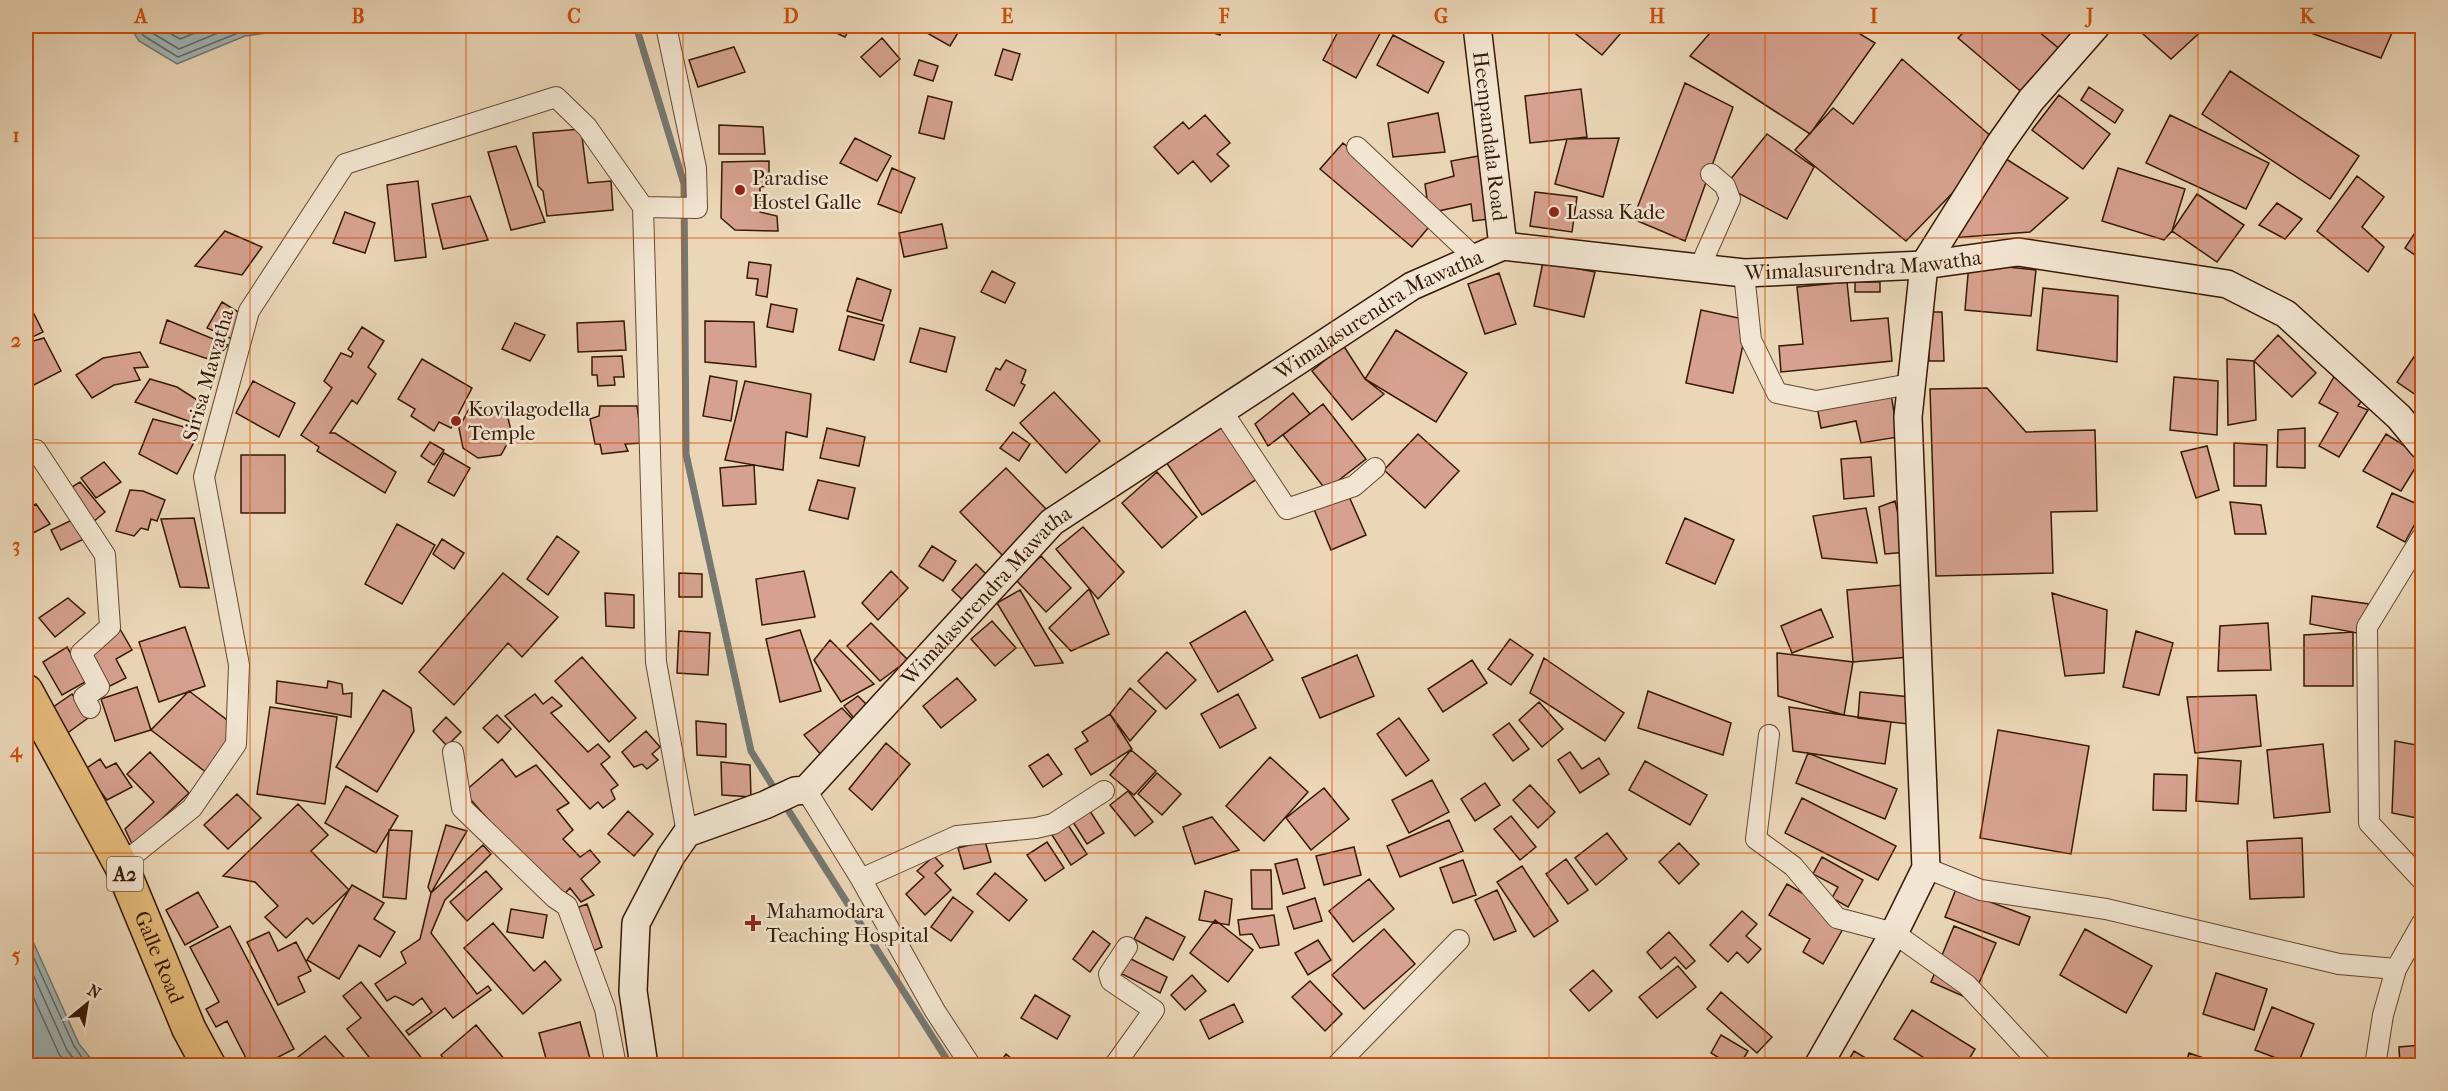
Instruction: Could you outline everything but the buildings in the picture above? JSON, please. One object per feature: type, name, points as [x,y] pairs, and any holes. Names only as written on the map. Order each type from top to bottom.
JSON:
[{"type":"highway","name":"Galle Road","points":[[26,691],[121,865],[189,1029],[209,1065]]},
{"type":"street","points":[[644,1065],[633,991],[636,923],[671,856],[687,833],[656,662],[643,207],[697,208],[696,168],[666,26]]},
{"type":"street","name":"Heenpandala Road","points":[[1478,26],[1503,246]]},
{"type":"street","points":[[1818,1065],[1894,933],[1926,868],[1908,417],[1924,265],[2000,144],[2031,100],[2096,26]]},
{"type":"street","name":"Sirisa Mawatha","points":[[121,865],[192,808],[236,744],[238,665],[204,477],[249,311],[345,164],[556,97],[587,127],[643,207]]},
{"type":"street","points":[[1357,147],[1474,257]]},
{"type":"street","points":[[1699,269],[1730,199],[1725,186],[1711,174]]},
{"type":"street","name":"Wimalasurendra Mawatha","points":[[687,833],[765,806],[801,790],[1052,522],[1412,286],[1503,246],[1744,273],[1924,265],[2018,252],[2228,284],[2286,314],[2399,417],[2422,445]]},
{"type":"street","points":[[1744,273],[1751,340],[1777,393],[1816,401],[1910,384]]},
{"type":"street","points":[[1222,411],[1287,509],[1354,486],[1375,468]]},
{"type":"street","points":[[26,456],[36,450],[105,555],[110,627],[81,654],[99,687],[84,697],[90,708]]},
{"type":"street","points":[[2422,537],[2367,627],[2369,823],[2422,880]]},
{"type":"street","points":[[1769,735],[1756,839],[1793,866],[1837,918],[1894,933],[1967,985],[2042,1065]]},
{"type":"street","points":[[453,752],[462,808],[555,898],[567,906],[605,1009],[616,1065]]},
{"type":"street","points":[[801,790],[861,879],[934,1011],[971,1065]]},
{"type":"street","points":[[861,879],[957,836],[1036,828],[1053,824],[1104,790]]},
{"type":"street","points":[[1926,868],[1981,890],[2106,909],[2339,964],[2396,969]]},
{"type":"street","points":[[2375,1065],[2383,1016],[2396,969],[2422,922]]},
{"type":"street","points":[[1336,1065],[1458,940]]},
{"type":"street","points":[[1114,1065],[1154,1010],[1111,981],[1109,974],[1127,947]]},
{"type":"water","points":[[129,26],[318,26],[245,36],[177,64],[139,41]]},
{"type":"water","points":[[26,926],[79,1044],[96,1065],[26,1065]]},
{"type":"waterway","points":[[636,26],[684,184],[686,454],[751,751],[777,793]]},
{"type":"waterway","points":[[783,802],[951,1066]]},
{"type":"place","name":"Paradise Hostel Galle","points":[[740,190]]},
{"type":"place","name":"Lassa Kade","points":[[1554,212]]},
{"type":"place","name":"Kovilagodella Temple","points":[[456,421]]},
{"type":"place","name":"Mahamodara Teaching Hospital","points":[[753,923]]}]
